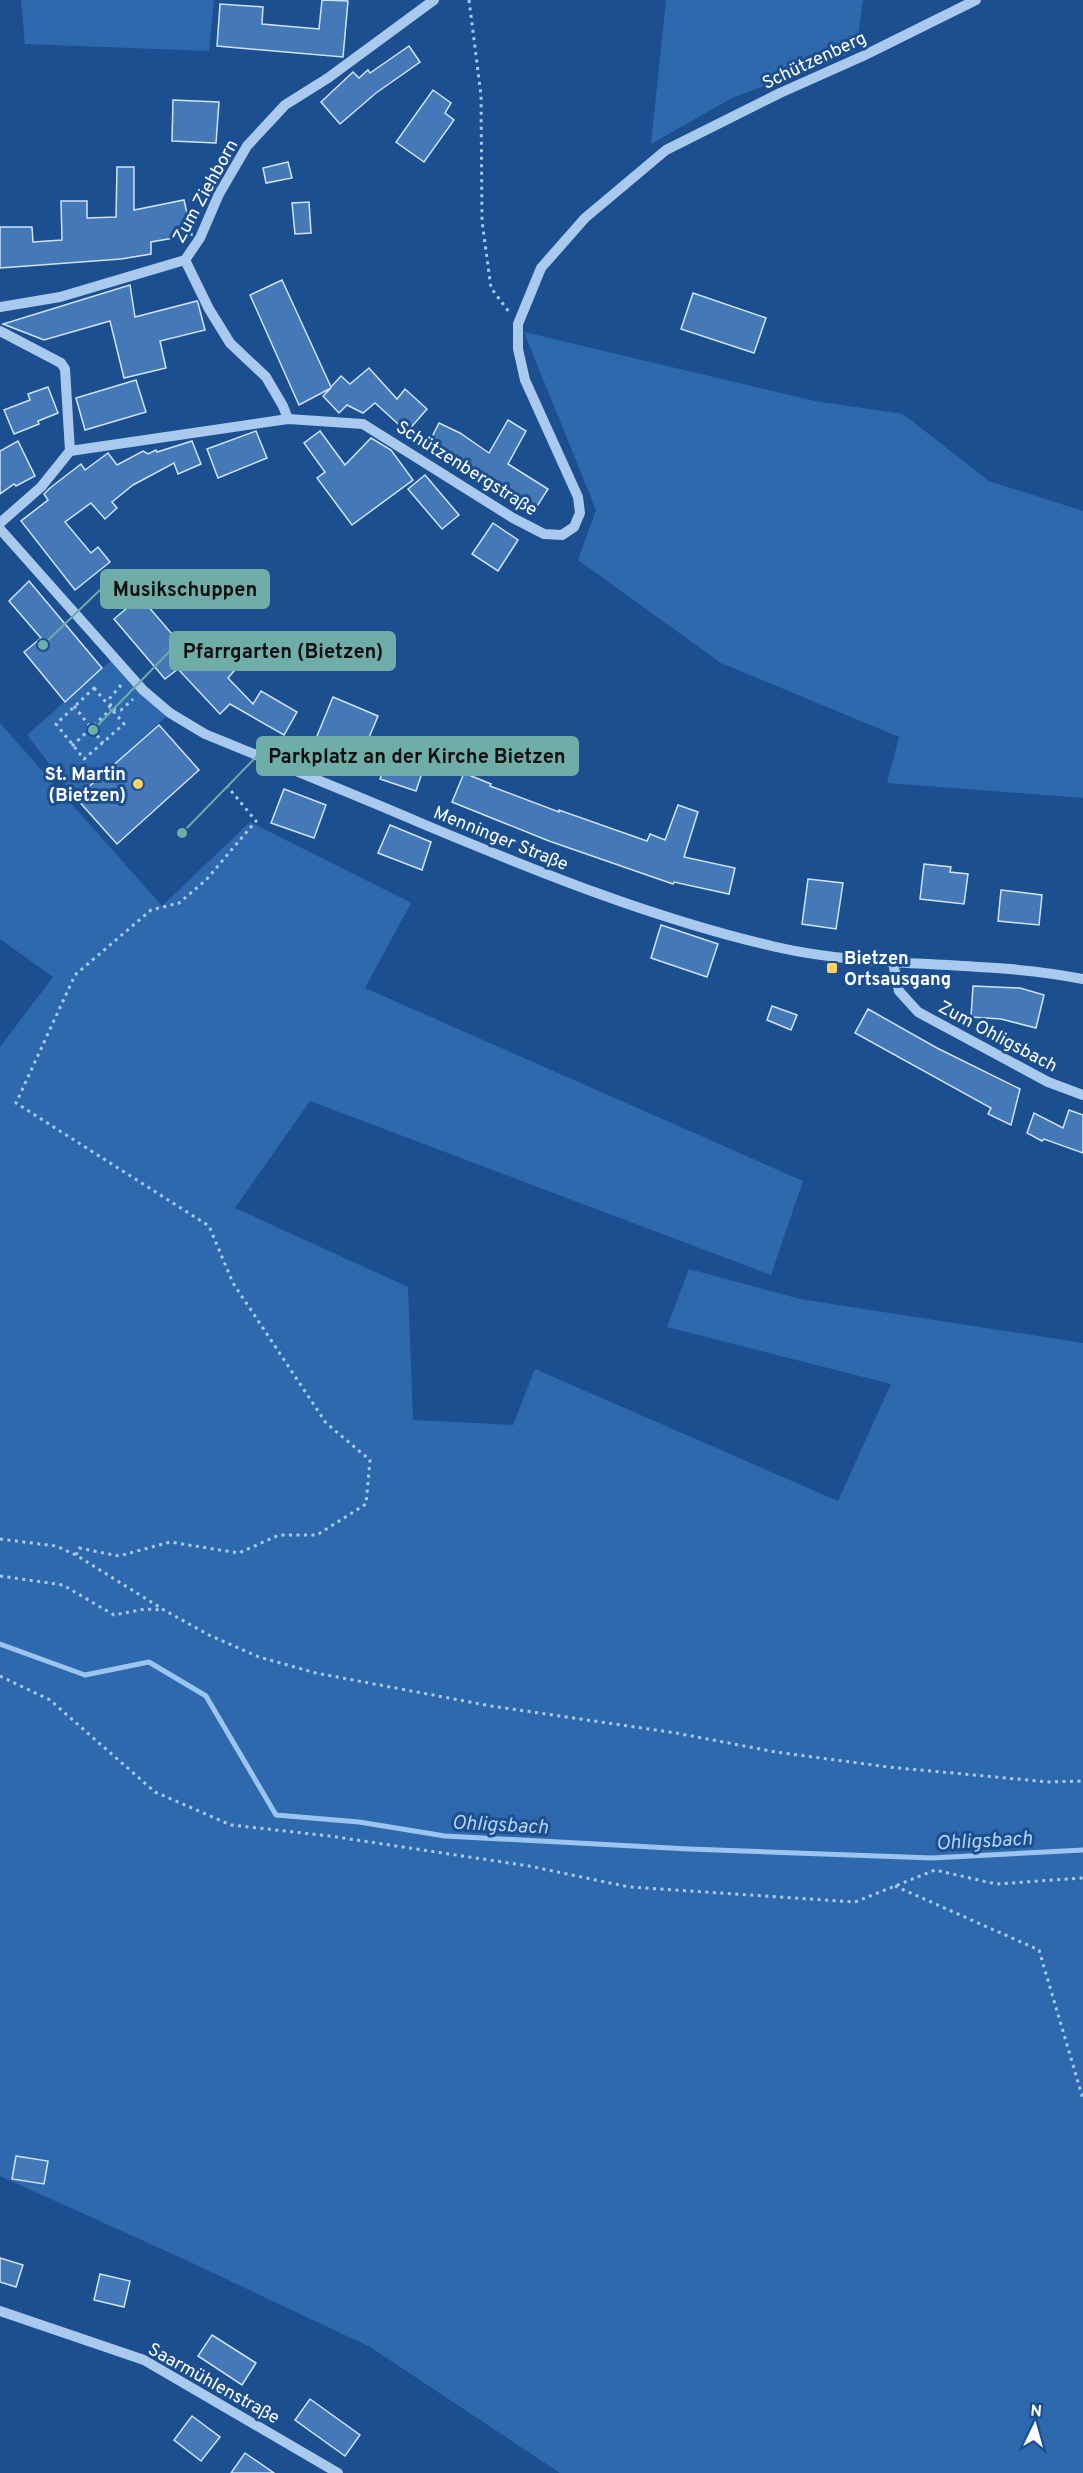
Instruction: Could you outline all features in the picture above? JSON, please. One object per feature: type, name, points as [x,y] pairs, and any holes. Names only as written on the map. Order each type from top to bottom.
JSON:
[{"type":"street","name":"Zum Ziehborn","points":[[0,307],[60,297],[185,260],[200,238],[219,194],[247,146],[285,105],[328,78],[434,0]]},
{"type":"street","name":"Schützenberg","points":[[666,150],[976,0]]},
{"type":"street","name":"Schützenbergstraße","points":[[70,451],[288,419],[363,424],[513,518],[544,534],[562,535],[574,527],[580,513],[578,497],[525,380],[518,349],[518,324],[541,268],[585,218],[666,150]]},
{"type":"street","points":[[185,260],[209,309],[230,343],[266,377],[288,419]]},
{"type":"street","points":[[0,331],[62,363],[65,369],[70,451],[40,488],[0,522]]},
{"type":"street","name":"Menninger Straße","points":[[0,529],[143,690],[170,713],[205,734],[544,874],[650,912],[775,947],[841,959],[968,965],[1083,979]]},
{"type":"street","name":"Zum Ohligsbach","points":[[893,963],[899,991],[918,1012],[1048,1082],[1083,1095]]},
{"type":"street","name":"Saarmühlenstraße","points":[[0,2311],[144,2360],[338,2473]]},
{"type":"path","points":[[469,0],[481,95],[482,221],[491,288],[518,324]]},
{"type":"path","points":[[111,709],[110,698],[129,675]]},
{"type":"path","points":[[94,688],[124,724],[84,759],[56,724],[74,706],[94,688]]},
{"type":"path","points":[[111,709],[121,710],[143,690]]},
{"type":"path","points":[[74,706],[104,743]]},
{"type":"path","points":[[72,746],[111,709]]},
{"type":"path","points":[[76,1555],[79,1548],[119,1556],[170,1542],[239,1553],[279,1535],[316,1535],[366,1504],[370,1460],[326,1423],[233,1283],[209,1226],[16,1103],[75,975],[151,910],[179,903],[206,880],[256,821],[227,786]]},
{"type":"path","points":[[0,1539],[56,1546],[76,1555],[209,1635],[259,1657],[316,1673],[491,1706],[676,1733],[776,1752],[911,1769],[1049,1782],[1083,1781]]},
{"type":"path","points":[[0,1576],[63,1585],[114,1615],[144,1609],[164,1610]]},
{"type":"path","points":[[0,1676],[51,1700],[155,1792],[231,1826],[330,1836],[508,1863],[628,1887],[855,1902],[935,1870],[996,1884],[1083,1878]]},
{"type":"path","points":[[895,1886],[1039,1950],[1083,2099]]},
{"type":"shaded area","points":[[21,0],[214,0],[209,51],[25,44]]},
{"type":"shaded area","points":[[666,0],[863,0],[856,51],[732,98],[651,144]]},
{"type":"shaded area","points":[[524,332],[815,401],[903,414],[989,481],[1083,511],[1083,798],[887,783],[899,737],[721,663],[578,560],[596,510]]},
{"type":"shaded area","points":[[115,657],[170,713],[76,798],[27,735]]},
{"type":"shaded area","points":[[0,723],[162,906],[250,822],[411,903],[365,988],[803,1181],[771,1275],[310,1101],[235,1208],[408,1287],[413,1420],[513,1425],[535,1369],[838,1501],[891,1384],[667,1327],[689,1269],[800,1299],[1083,1343],[1083,2473],[560,2473],[370,2347],[0,2176],[0,1047],[53,977],[0,939]]},
{"type":"building","points":[[322,0],[348,1],[343,57],[217,46],[220,4],[263,7],[262,24],[319,29]]},
{"type":"building","points":[[409,46],[420,62],[376,93],[340,124],[321,102],[353,72],[359,78],[368,70],[370,73]]},
{"type":"building","points":[[433,90],[451,103],[445,113],[454,120],[424,162],[396,142]]},
{"type":"building","points":[[173,100],[219,102],[216,143],[172,141]]},
{"type":"building","points":[[288,162],[292,178],[266,183],[263,168]]},
{"type":"building","points":[[117,167],[134,167],[134,210],[184,200],[192,235],[151,242],[151,254],[121,259],[0,268],[0,227],[32,227],[33,242],[62,240],[61,201],[87,201],[87,218],[116,217]]},
{"type":"building","points":[[309,202],[311,233],[295,234],[292,203]]},
{"type":"building","points":[[282,280],[331,387],[341,376],[350,384],[369,368],[397,399],[405,389],[427,409],[407,432],[375,403],[363,413],[347,405],[339,413],[323,396],[331,388],[299,405],[250,295]]},
{"type":"building","points":[[130,285],[135,317],[197,301],[198,303],[205,330],[160,341],[166,368],[124,378],[110,321],[44,340],[3,324]]},
{"type":"building","points":[[693,293],[766,318],[754,353],[681,329]]},
{"type":"building","points":[[136,380],[146,412],[85,430],[76,398]]},
{"type":"building","points":[[48,387],[58,413],[14,434],[4,410],[30,400],[28,394]]},
{"type":"building","points":[[508,420],[526,431],[508,464],[548,489],[534,511],[465,468],[468,464],[428,445],[439,423],[460,433],[489,453]]},
{"type":"building","points":[[256,431],[267,458],[218,478],[207,449]]},
{"type":"building","points":[[320,431],[345,465],[371,438],[391,450],[413,480],[352,525],[317,478],[325,472],[304,443]]},
{"type":"building","points":[[18,441],[35,476],[16,486],[14,484],[0,494],[0,451]]},
{"type":"building","points":[[192,441],[201,464],[178,474],[174,463],[133,485],[112,502],[117,508],[105,519],[91,503],[65,522],[91,553],[98,547],[110,562],[75,590],[21,521],[48,500],[44,494],[50,488],[81,464],[85,470],[108,453],[117,465],[143,451],[148,454]]},
{"type":"building","points":[[425,475],[459,515],[442,529],[408,489]]},
{"type":"building","points":[[493,523],[518,540],[498,571],[472,554]]},
{"type":"building","points":[[29,581],[102,668],[65,702],[24,652],[41,638],[9,601]]},
{"type":"building","points":[[140,597],[203,670],[219,655],[234,671],[228,678],[253,704],[261,691],[297,712],[284,735],[230,704],[220,714],[178,669],[165,679],[114,619]]},
{"type":"building","points":[[333,697],[378,716],[368,740],[426,761],[416,791],[380,779],[385,764],[317,736]]},
{"type":"building","name":"St. Martin (Bietzen)","points":[[159,725],[199,770],[117,844],[76,798]]},
{"type":"building","points":[[464,773],[491,784],[490,786],[559,812],[559,810],[647,841],[650,834],[665,840],[678,805],[698,812],[684,857],[735,868],[729,894],[674,882],[673,884],[549,841],[452,802]]},
{"type":"building","points":[[284,789],[326,805],[314,838],[271,823]]},
{"type":"building","points":[[390,825],[431,842],[422,870],[378,853]]},
{"type":"building","points":[[924,864],[951,867],[950,872],[968,874],[964,904],[920,899]]},
{"type":"building","points":[[808,879],[843,883],[836,929],[802,924]]},
{"type":"building","points":[[1001,890],[1042,895],[1039,925],[998,921]]},
{"type":"building","points":[[661,925],[718,944],[707,977],[651,958]]},
{"type":"building","points":[[973,986],[1020,988],[1044,995],[1036,1028],[1001,1019],[971,1017]]},
{"type":"building","points":[[772,1006],[797,1015],[791,1030],[767,1020]]},
{"type":"building","points":[[868,1009],[937,1048],[1020,1089],[1011,1125],[988,1114],[991,1108],[855,1033]]},
{"type":"building","points":[[1069,1110],[1083,1115],[1083,1153],[1044,1139],[1042,1141],[1027,1133],[1034,1113],[1063,1128]]},
{"type":"building","points":[[16,2156],[48,2161],[44,2184],[12,2179]]},
{"type":"building","points":[[0,2258],[23,2265],[16,2287],[0,2282]]},
{"type":"building","points":[[100,2274],[130,2281],[124,2307],[94,2300]]},
{"type":"building","points":[[212,2335],[256,2363],[242,2385],[198,2356]]},
{"type":"building","points":[[310,2399],[360,2435],[345,2456],[295,2420]]},
{"type":"building","points":[[192,2416],[220,2437],[201,2461],[174,2440]]},
{"type":"building","points":[[245,2453],[274,2473],[231,2473]]},
{"type":"waterway","name":"Ohligsbach","points":[[0,1644],[85,1675],[149,1662],[206,1696],[276,1815],[359,1822],[445,1836],[689,1849],[932,1858],[1083,1850]]},
{"type":"place","name":"Musikschuppen","points":[[43,645]]},
{"type":"place","name":"Pfarrgarten (Bietzen)","points":[[93,730]]},
{"type":"place","name":"St. Martin (Bietzen)","points":[[138,784]]},
{"type":"place","name":"Parkplatz an der Kirche Bietzen","points":[[182,833]]},
{"type":"place","name":"Bietzen Ortsausgang","points":[[832,968]]}]
